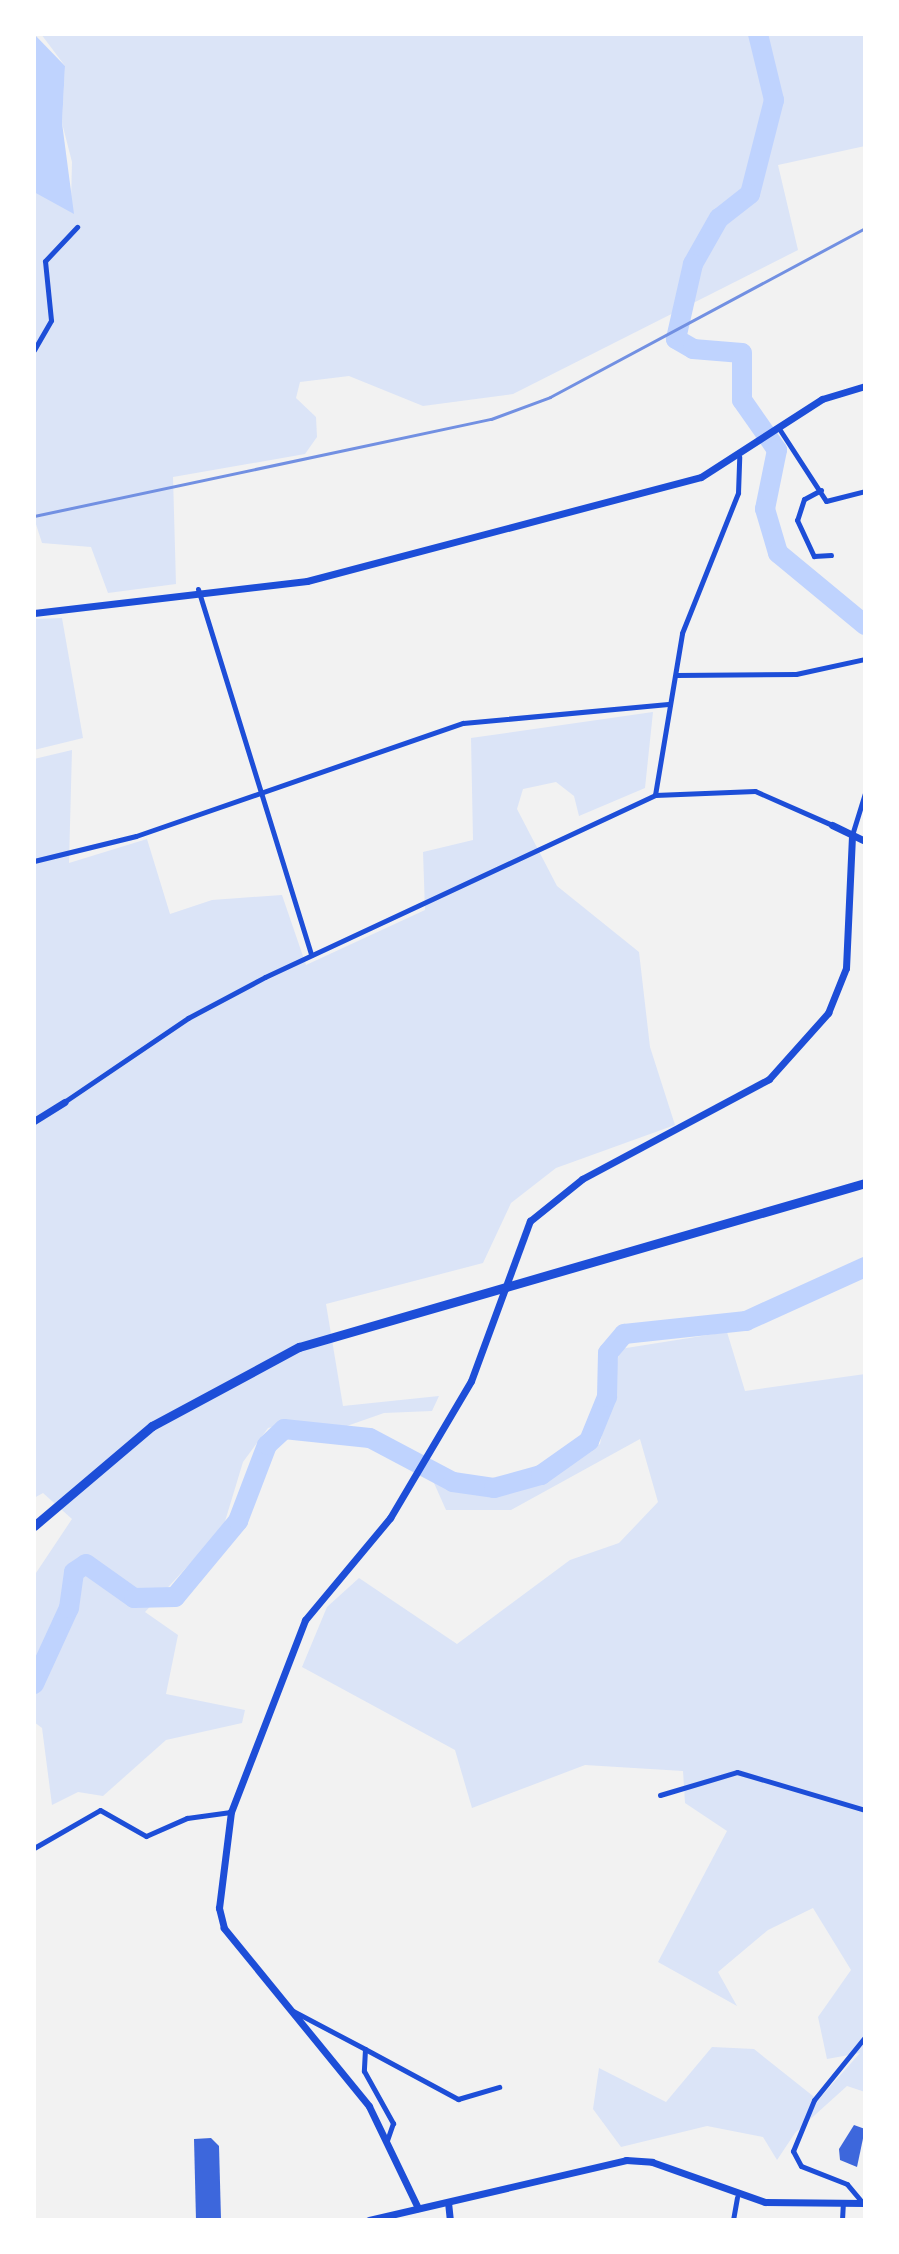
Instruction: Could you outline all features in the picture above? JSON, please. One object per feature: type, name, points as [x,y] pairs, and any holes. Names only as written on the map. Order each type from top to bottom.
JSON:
[{"type":"highway","points":[[34,1526],[152,1426],[233,1379],[299,1347],[504,1285],[863,1184]]},
{"type":"street","points":[[34,350],[51,320],[45,261],[77,227]]},
{"type":"street","points":[[34,613],[198,589],[321,578],[701,477],[739,457],[822,399],[865,386]]},
{"type":"street","points":[[777,428],[826,501],[865,491]]},
{"type":"street","points":[[655,795],[682,633],[738,493],[739,457]]},
{"type":"street","points":[[821,490],[804,499],[797,520],[814,556],[831,555]]},
{"type":"street","points":[[198,589],[311,955]]},
{"type":"street","points":[[676,675],[796,674],[865,659]]},
{"type":"street","points":[[34,861],[263,794],[463,723],[668,704]]},
{"type":"street","points":[[34,1121],[188,1018],[311,955],[655,795],[755,791],[865,841]]},
{"type":"street","points":[[418,2208],[369,2106],[224,1928],[219,1908],[231,1812],[305,1620],[430,1453],[471,1381],[516,1243],[539,1210],[769,1079],[828,1013],[846,968],[852,835],[865,793]]},
{"type":"street","points":[[660,1795],[737,1772],[865,1810]]},
{"type":"street","points":[[34,1848],[100,1810],[146,1836],[187,1818],[231,1812]]},
{"type":"street","points":[[287,2009],[458,2099],[479,2099],[499,2087]]},
{"type":"street","points":[[864,2203],[847,2184],[801,2166],[793,2151],[814,2100],[865,2037]]},
{"type":"street","points":[[365,2049],[364,2071],[393,2123],[387,2140]]},
{"type":"street","points":[[369,2220],[626,2160],[652,2162],[737,2197],[864,2203]]},
{"type":"street","points":[[733,2220],[737,2197]]},
{"type":"street","points":[[448,2202],[450,2220]]},
{"type":"street","points":[[842,2220],[843,2202]]},
{"type":"shaded area","points":[[41,34],[865,34],[865,146],[778,165],[798,250],[513,394],[423,406],[349,376],[300,382],[296,398],[316,417],[317,437],[305,454],[173,477],[176,584],[108,593],[91,547],[42,543],[34,518],[34,192],[71,202],[72,162],[62,123],[65,66]]},
{"type":"shaded area","points":[[62,618],[83,738],[34,750],[34,619]]},
{"type":"shaded area","points":[[653,712],[645,788],[579,816],[574,796],[556,782],[523,789],[517,809],[557,886],[639,952],[650,1047],[675,1125],[556,1168],[511,1203],[483,1263],[326,1304],[343,1406],[439,1396],[432,1411],[384,1413],[344,1427],[296,1421],[268,1428],[243,1462],[223,1528],[145,1612],[178,1635],[166,1694],[245,1710],[242,1723],[166,1740],[103,1796],[78,1792],[52,1805],[42,1728],[34,1722],[34,1576],[72,1519],[43,1493],[34,1498],[34,759],[72,750],[69,863],[147,839],[170,914],[212,900],[282,895],[306,965],[425,910],[423,852],[473,840],[471,738]]},
{"type":"shaded area","points":[[727,1332],[745,1391],[865,1374],[865,2092],[847,2086],[795,2133],[777,2160],[763,2137],[707,2126],[621,2147],[593,2109],[599,2068],[666,2102],[712,2047],[754,2049],[818,2100],[860,2053],[827,2059],[818,2017],[851,1970],[813,1908],[768,1930],[718,1972],[737,2006],[658,1962],[727,1831],[685,1803],[683,1771],[585,1765],[472,1808],[455,1750],[302,1667],[327,1607],[359,1578],[457,1644],[570,1560],[619,1543],[658,1502],[640,1439],[511,1510],[446,1510],[430,1474],[494,1492],[533,1483],[600,1444],[620,1349]]},
{"type":"water","points":[[34,34],[65,66],[62,123],[74,214],[34,192]]},
{"type":"building","points":[[854,2125],[865,2129],[857,2167],[840,2160],[839,2149]]},
{"type":"building","points":[[211,2138],[219,2146],[221,2219],[196,2220],[194,2139]]},
{"type":"waterway","points":[[758,34],[774,100],[750,194],[719,218],[693,264],[676,339],[693,349],[742,353],[742,400],[777,450],[765,509],[778,553],[865,625]]},
{"type":"waterway","points":[[34,1684],[69,1608],[74,1572],[86,1564],[134,1598],[175,1597],[238,1521],[267,1445],[284,1429],[370,1438],[453,1482],[494,1488],[541,1475],[589,1441],[607,1397],[608,1353],[624,1334],[746,1321],[865,1267]]},
{"type":"railway","points":[[34,516],[491,419],[550,397],[865,228]]}]
